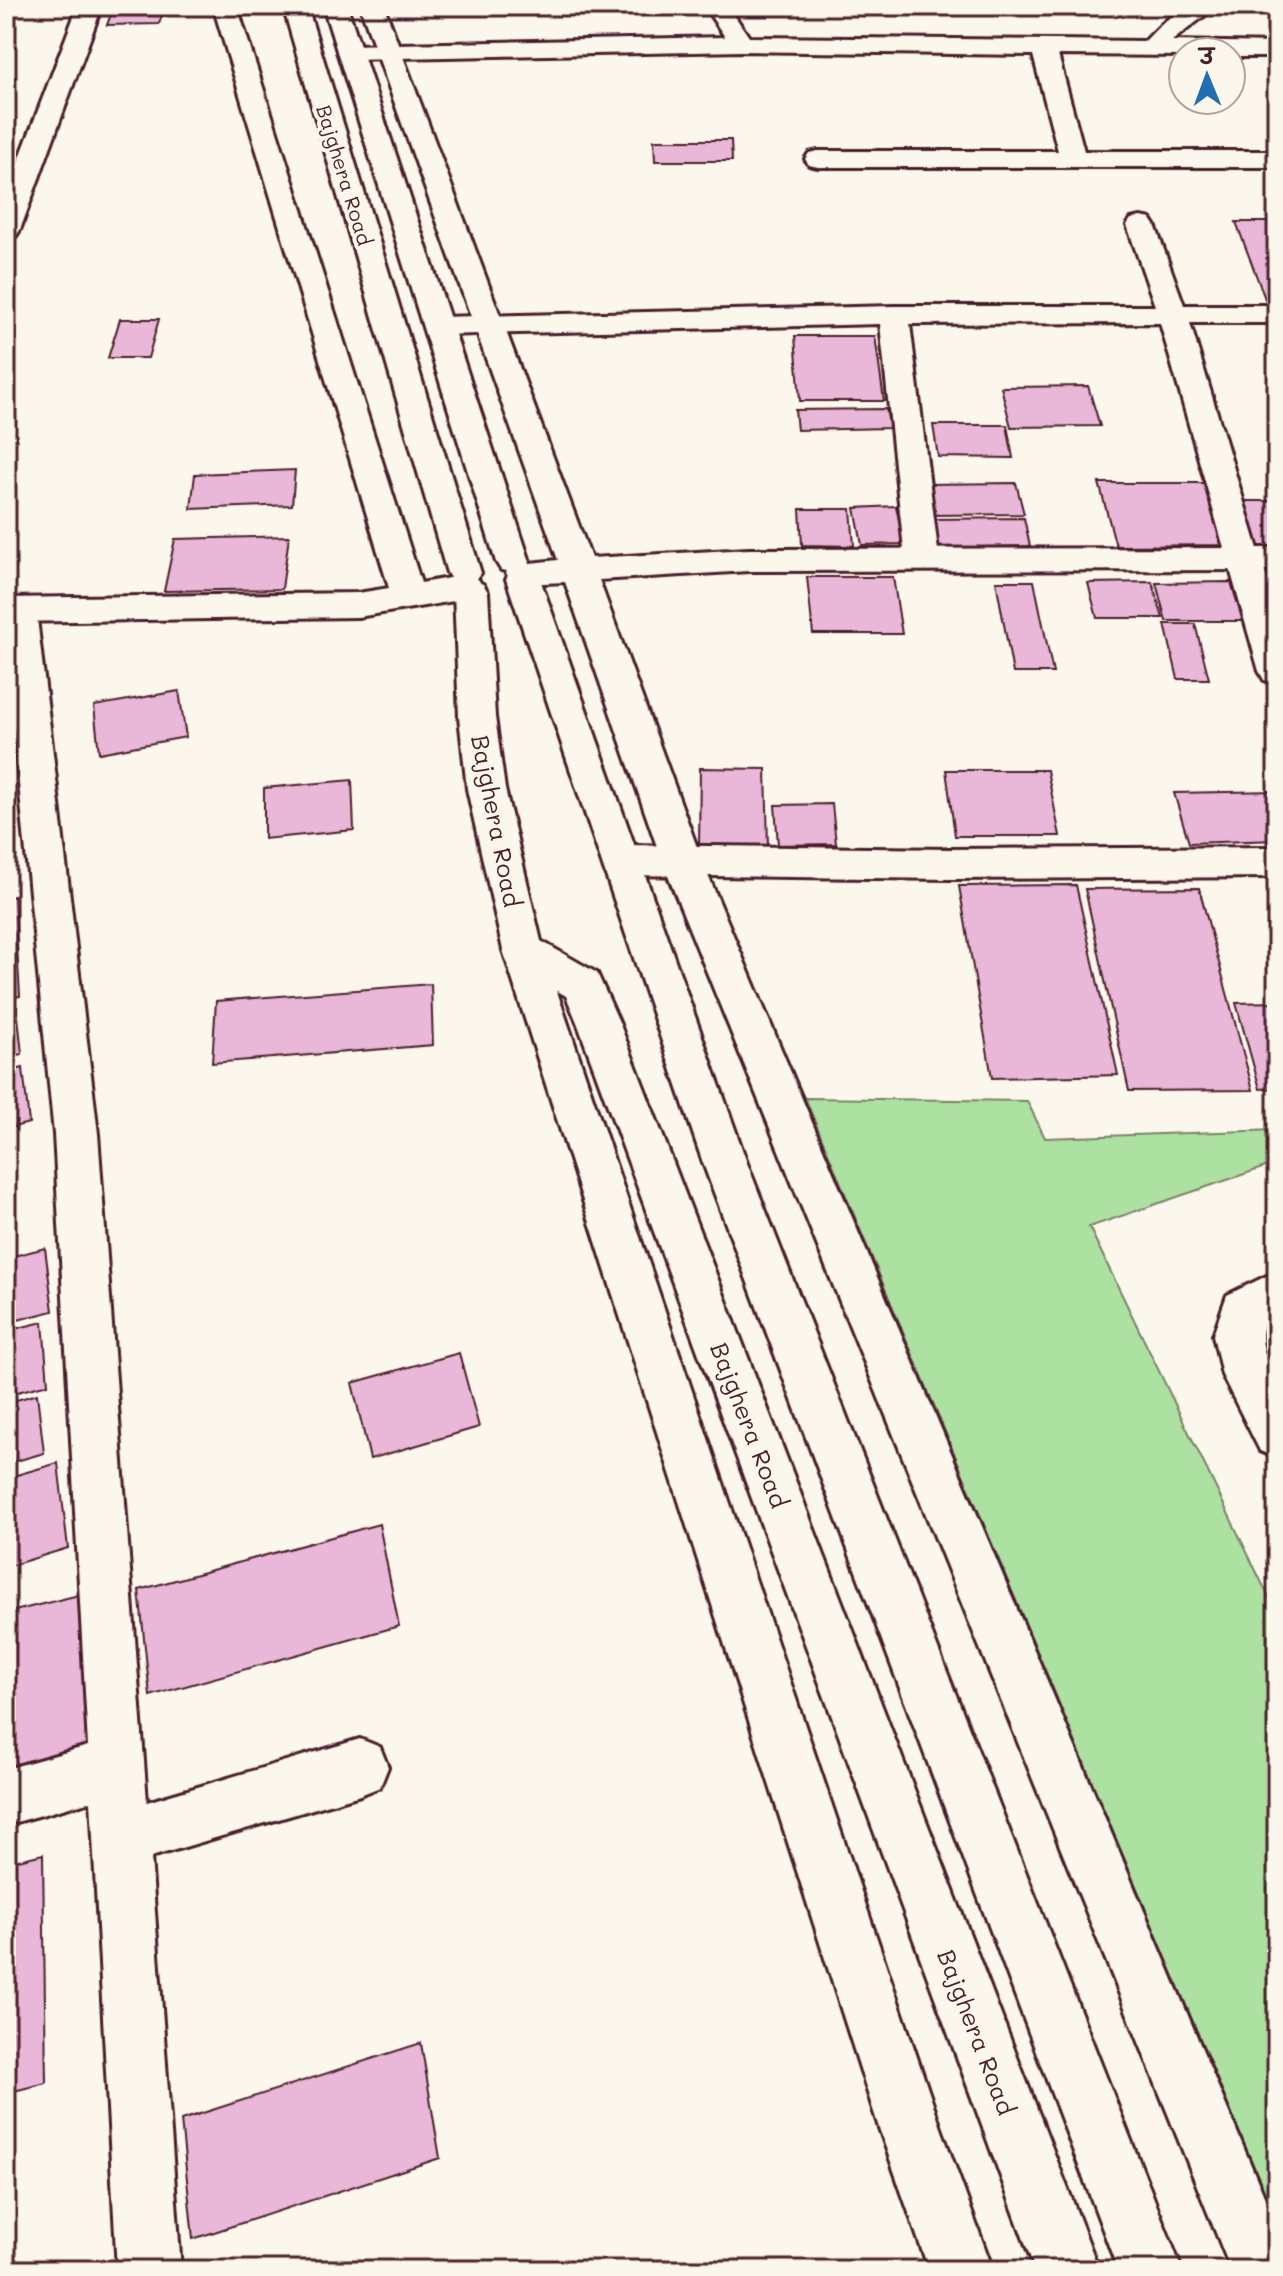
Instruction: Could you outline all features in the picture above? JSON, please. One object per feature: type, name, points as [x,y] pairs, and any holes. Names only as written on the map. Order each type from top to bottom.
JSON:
[{"type":"street","points":[[6,230],[90,6]]},
{"type":"street","points":[[225,6],[409,598]]},
{"type":"street","name":"Bajghera Road","points":[[295,6],[467,584],[486,789],[523,950],[582,985],[598,1022],[1067,2270]]},
{"type":"street","name":"Bajghera Road","points":[[335,6],[520,571],[725,1163],[1150,2270]]},
{"type":"street","points":[[372,6],[491,325],[682,861],[1263,2270]]},
{"type":"street","points":[[716,6],[742,44]]},
{"type":"street","points":[[1153,47],[1165,19],[1205,6]]},
{"type":"street","points":[[349,52],[742,44],[1277,50]]},
{"type":"street","points":[[1043,46],[1073,159]]},
{"type":"street","points":[[818,159],[1277,159]]},
{"type":"street","points":[[1141,225],[1261,559],[1277,671]]},
{"type":"street","points":[[439,326],[894,315],[1277,314]]},
{"type":"street","points":[[894,315],[922,559]]},
{"type":"street","points":[[149,2270],[76,1134],[13,610],[358,605],[409,598],[467,584],[488,598],[515,591],[520,571],[749,560],[1261,559]]},
{"type":"street","points":[[621,860],[949,864],[1277,862]]},
{"type":"street","points":[[523,950],[910,2128],[961,2270]]},
{"type":"street","points":[[1277,1293],[1244,1310],[1237,1335],[1246,1375],[1277,1434]]},
{"type":"street","points":[[6,1797],[117,1766]]},
{"type":"street","points":[[121,1838],[360,1767]]},
{"type":"green space","points":[[805,1098],[1027,1101],[1045,1138],[1277,1130],[1277,1163],[1089,1227],[1277,1614],[1277,2222]]},
{"type":"building","points":[[114,6],[165,6],[159,24],[107,25]]},
{"type":"building","points":[[654,140],[731,140],[732,161],[655,161]]},
{"type":"building","points":[[1236,222],[1277,222],[1277,304],[1267,304]]},
{"type":"building","points":[[120,319],[159,319],[148,358],[108,358]]},
{"type":"building","points":[[795,336],[875,336],[884,401],[800,401]]},
{"type":"building","points":[[1088,386],[1100,426],[1011,427],[1001,387]]},
{"type":"building","points":[[886,409],[890,428],[797,430],[795,410]]},
{"type":"building","points":[[933,425],[1007,425],[1013,458],[938,457]]},
{"type":"building","points":[[295,470],[292,505],[191,509],[195,474]]},
{"type":"building","points":[[1016,483],[1024,514],[929,515],[924,484]]},
{"type":"building","points":[[1099,483],[1205,483],[1225,545],[1116,546]]},
{"type":"building","points":[[1241,501],[1277,501],[1277,548],[1257,548]]},
{"type":"building","points":[[896,506],[904,544],[862,545],[855,508]]},
{"type":"building","points":[[800,509],[851,509],[854,546],[802,545]]},
{"type":"building","points":[[1024,518],[1030,546],[935,548],[930,519]]},
{"type":"building","points":[[289,536],[282,589],[164,591],[175,539]]},
{"type":"building","points":[[807,577],[893,577],[902,634],[813,634]]},
{"type":"building","points":[[996,581],[1034,581],[1053,673],[1013,673]]},
{"type":"building","points":[[1152,582],[1163,618],[1097,618],[1088,583]]},
{"type":"building","points":[[1231,582],[1243,621],[1166,621],[1156,583]]},
{"type":"building","points":[[1165,624],[1195,624],[1209,679],[1178,679]]},
{"type":"building","points":[[179,691],[186,737],[99,753],[94,706]]},
{"type":"building","points":[[700,768],[766,769],[768,846],[699,845]]},
{"type":"building","points":[[946,770],[1047,770],[1060,836],[955,836]]},
{"type":"building","points":[[352,780],[354,830],[264,839],[264,788]]},
{"type":"building","points":[[1277,791],[1277,840],[1189,843],[1174,793]]},
{"type":"building","points":[[832,804],[836,844],[778,845],[775,805]]},
{"type":"building","points":[[1076,885],[1118,1075],[992,1078],[959,886]]},
{"type":"building","points":[[1199,888],[1253,1090],[1129,1091],[1085,889]]},
{"type":"building","points":[[14,896],[20,996],[6,999],[6,898]]},
{"type":"building","points":[[431,984],[433,1045],[212,1063],[216,1001]]},
{"type":"building","points":[[1277,1002],[1277,1088],[1260,1089],[1236,1003]]},
{"type":"building","points":[[17,1007],[22,1054],[6,1058],[6,1009]]},
{"type":"building","points":[[23,1068],[29,1123],[6,1129],[6,1072]]},
{"type":"building","points":[[45,1248],[53,1311],[6,1323],[6,1258]]},
{"type":"building","points":[[43,1322],[48,1384],[6,1395],[6,1331]]},
{"type":"building","points":[[459,1353],[479,1427],[370,1459],[352,1383]]},
{"type":"building","points":[[37,1394],[44,1453],[6,1464],[6,1403]]},
{"type":"building","points":[[58,1463],[68,1548],[6,1567],[6,1478]]},
{"type":"building","points":[[379,1524],[399,1626],[150,1696],[139,1590]]},
{"type":"building","points":[[91,1592],[101,1748],[6,1774],[6,1613]]},
{"type":"building","points":[[43,1854],[46,2083],[6,2093],[6,1863]]},
{"type":"building","points":[[421,2043],[440,2158],[193,2239],[181,2120]]}]
